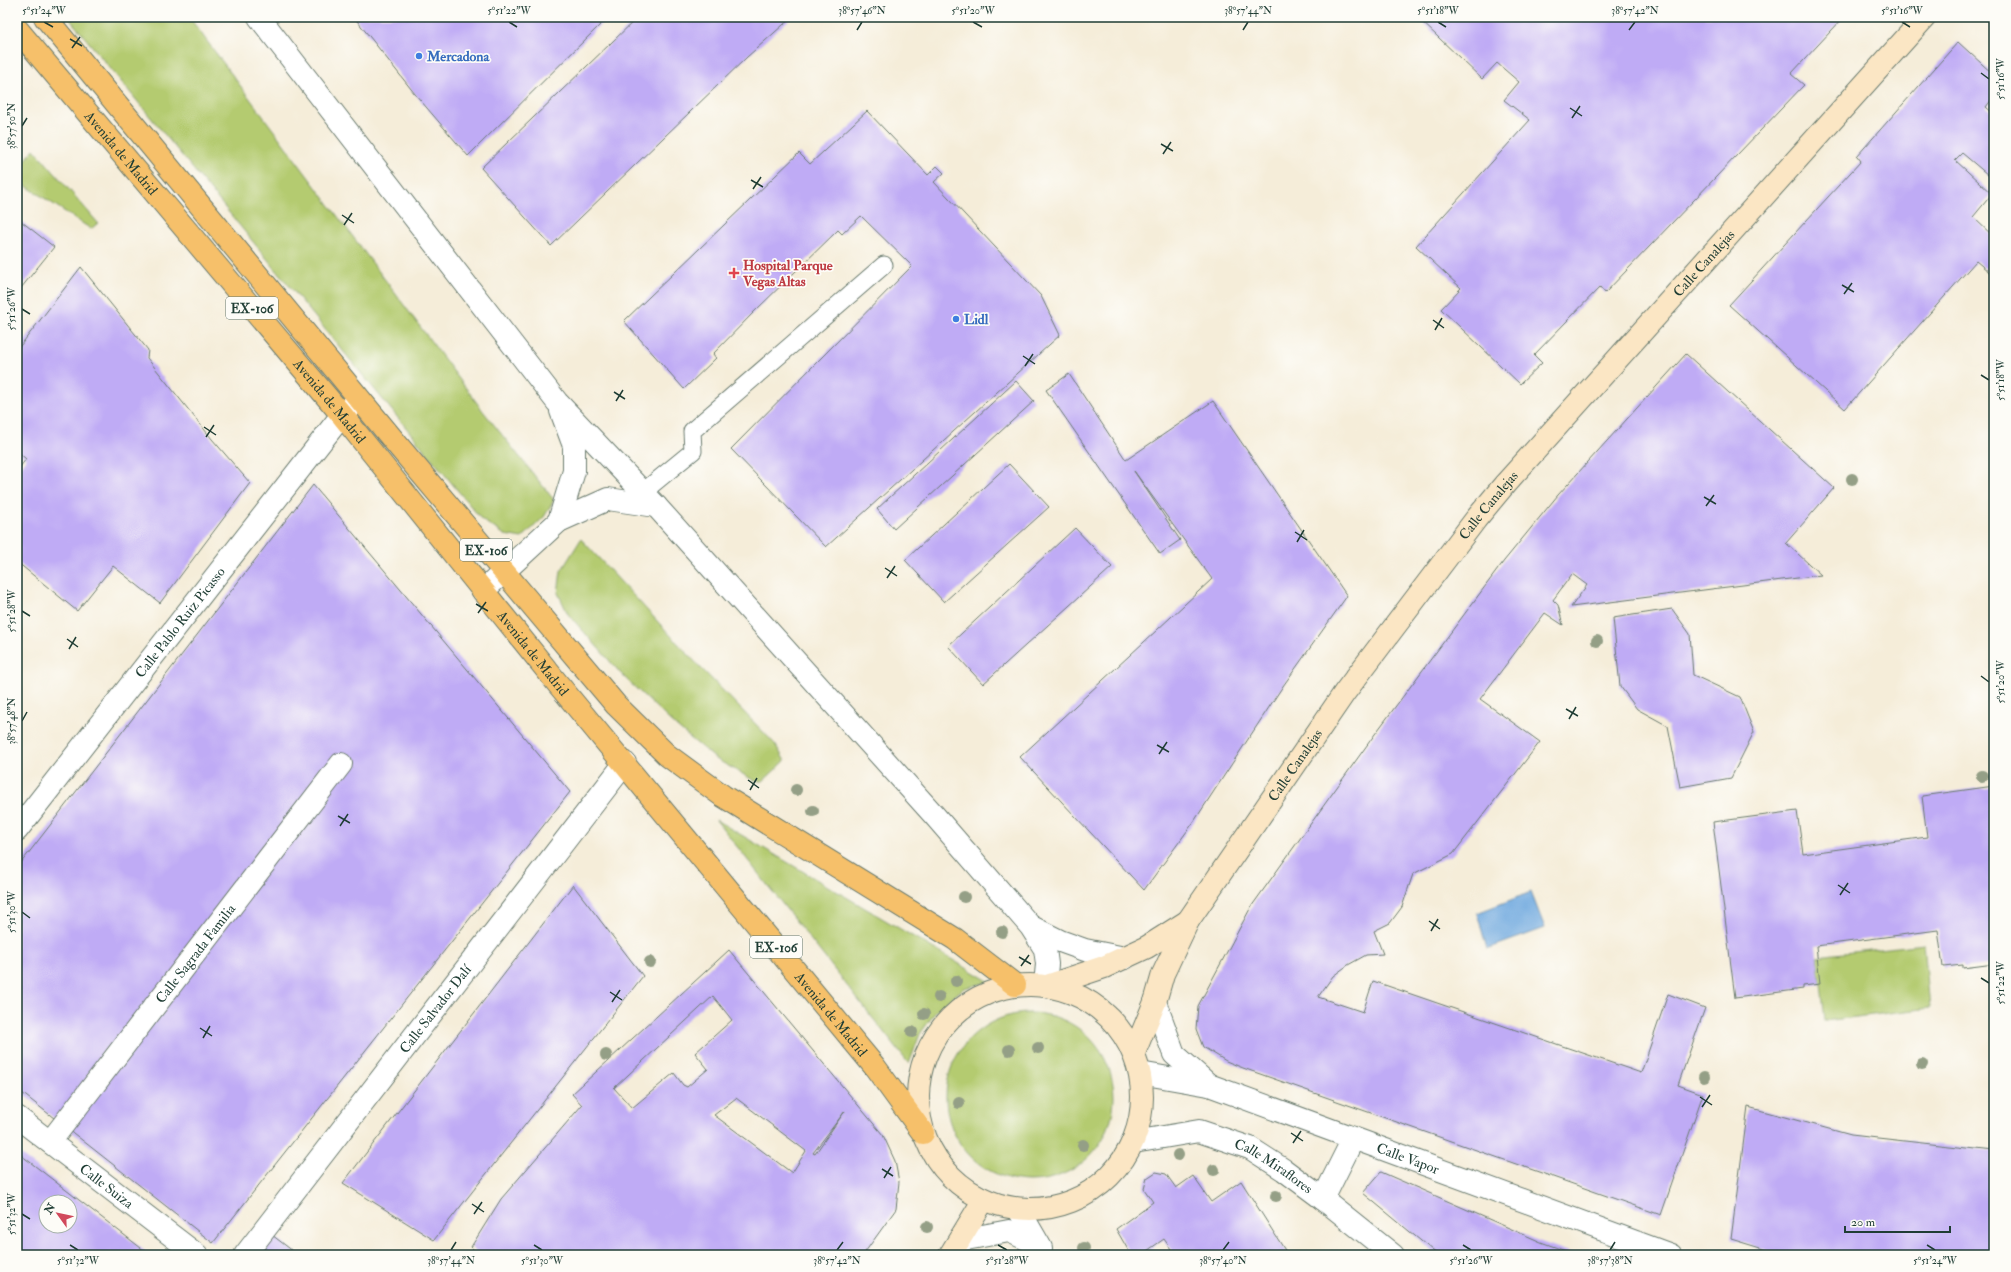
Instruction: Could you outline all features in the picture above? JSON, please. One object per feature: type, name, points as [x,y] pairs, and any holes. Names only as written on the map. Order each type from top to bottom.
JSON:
[{"type":"main road","name":"Avenida de Madrid","points":[[45,17],[359,399],[616,705],[667,755],[723,796],[955,939],[1015,985]]},
{"type":"main road","name":"Calle Canalejas","points":[[1138,1063],[1163,974],[1188,921],[1345,692],[1476,519],[1598,380],[1925,17]]},
{"type":"main road","name":"Avenida de Madrid","points":[[17,29],[342,415],[483,591],[875,1067],[923,1133]]},
{"type":"main road","points":[[1047,985],[1104,967],[1125,958],[1147,947],[1188,921]]},
{"type":"main road","points":[[1015,985],[1047,985],[1073,992],[1098,1007],[1120,1028],[1138,1063],[1143,1096],[1141,1120],[1134,1142],[1118,1169],[1094,1190],[1066,1204],[1019,1210],[983,1201],[969,1192],[949,1176],[932,1154],[923,1133],[917,1101],[921,1068],[935,1037],[956,1012],[962,1008],[984,994],[1015,985]]},
{"type":"main road","points":[[956,1248],[983,1201]]},
{"type":"street","points":[[259,17],[557,402],[650,499],[934,815],[1031,927],[1045,950],[1047,985]]},
{"type":"street","name":"Calle Pablo Ruiz Picasso","points":[[17,830],[342,415],[359,399]]},
{"type":"street","points":[[557,402],[574,446],[574,471],[559,521]]},
{"type":"street","points":[[483,591],[559,521],[608,499],[650,499]]},
{"type":"street","name":"Calle Sagrada Familia","points":[[50,1142],[341,764]]},
{"type":"street","name":"Calle Salvador Dalí","points":[[245,1255],[625,764]]},
{"type":"street","points":[[1031,927],[1060,941],[1085,950],[1125,958]]},
{"type":"street","points":[[1155,1002],[1174,1054],[1209,1085]]},
{"type":"street","name":"Calle Vapor","points":[[1138,1063],[1209,1085],[1671,1255]]},
{"type":"street","name":"Calle Suiza","points":[[17,1117],[197,1255]]},
{"type":"street","name":"Calle Miraflores","points":[[1134,1142],[1199,1131],[1250,1148],[1284,1170],[1323,1199],[1393,1255]]},
{"type":"street","points":[[1323,1199],[1353,1139]]},
{"type":"street","points":[[1019,1210],[1042,1250]]},
{"type":"street","points":[[956,1248],[1009,1231],[1042,1250]]},
{"type":"lane","points":[[650,499],[693,451],[692,431],[884,265]]},
{"type":"green space","points":[[68,17],[189,17],[483,411],[554,500],[544,517],[522,538],[505,535],[482,520]]},
{"type":"green space","points":[[34,149],[98,223],[91,229],[17,180],[17,171]]},
{"type":"green space","points":[[581,539],[698,665],[775,744],[785,761],[763,781],[755,781],[716,759],[678,728],[624,677],[568,614],[558,593],[561,571]]},
{"type":"green space","points":[[716,820],[990,982],[964,988],[937,1010],[920,1034],[909,1064]]},
{"type":"green space","points":[[1924,944],[1930,1008],[1824,1021],[1817,956]]},
{"type":"green space","points":[[1030,1013],[1054,1017],[1070,1023],[1083,1032],[1095,1044],[1104,1057],[1110,1073],[1114,1097],[1110,1121],[1104,1137],[1095,1150],[1083,1162],[1070,1171],[1054,1177],[1030,1181],[1006,1177],[990,1171],[977,1162],[965,1150],[956,1137],[950,1121],[946,1097],[950,1073],[956,1057],[965,1044],[977,1032],[990,1023],[1006,1017]]},
{"type":"water","points":[[1531,892],[1545,928],[1487,949],[1477,913]]},
{"type":"building","points":[[354,17],[608,17],[468,156],[415,94]]},
{"type":"building","points":[[638,17],[709,17],[711,19],[714,17],[792,17],[747,57],[551,246],[481,168]]},
{"type":"building","points":[[1417,17],[1844,17],[1791,74],[1804,85],[1605,293],[1600,287],[1534,355],[1542,363],[1520,384],[1441,309],[1461,288],[1416,246],[1530,120],[1504,100],[1519,82],[1497,63],[1482,79]]},
{"type":"building","points":[[1958,42],[1994,75],[1994,101],[1992,99],[1986,107],[1994,114],[1994,180],[1962,153],[1955,160],[1992,194],[1973,217],[1994,237],[1994,276],[1976,261],[1845,409],[1729,305],[1861,161],[1857,156]]},
{"type":"building","name":"Lidl","points":[[867,111],[928,175],[937,166],[944,173],[934,182],[1041,296],[1060,335],[826,547],[731,449],[912,266],[861,216],[842,234],[838,230],[754,312],[713,354],[716,358],[684,389],[624,321],[799,153],[810,164]]},
{"type":"building","points":[[17,218],[54,247],[17,293]]},
{"type":"building","points":[[81,267],[148,350],[147,358],[212,439],[250,483],[160,603],[113,566],[77,611],[17,562],[17,471],[26,459],[17,451],[17,350]]},
{"type":"building","points":[[1686,354],[1834,488],[1786,543],[1821,575],[1571,607],[1587,585],[1572,574],[1553,600],[1558,605],[1563,625],[1545,613],[1480,699],[1540,742],[1453,854],[1413,874],[1402,907],[1390,923],[1374,931],[1383,954],[1366,955],[1348,965],[1333,976],[1318,997],[1363,1012],[1373,981],[1641,1073],[1668,994],[1705,1008],[1678,1085],[1703,1094],[1661,1215],[1243,1068],[1226,1061],[1203,1047],[1196,1029],[1198,1006],[1251,907],[1375,734],[1504,561],[1558,495]]},
{"type":"building","points":[[1069,374],[1126,460],[1213,401],[1347,596],[1283,686],[1193,823],[1144,890],[1020,757],[1212,579],[1134,471],[1180,540],[1160,554],[1046,390]]},
{"type":"building","points":[[1016,381],[1034,401],[894,529],[877,509]]},
{"type":"building","points":[[1009,464],[1049,507],[944,602],[905,560]]},
{"type":"building","points":[[313,485],[570,792],[213,1243],[17,1089],[17,868]]},
{"type":"building","points":[[1075,528],[1112,567],[983,684],[948,646]]},
{"type":"building","points":[[1672,609],[1690,634],[1693,675],[1740,697],[1754,732],[1731,778],[1680,787],[1668,726],[1637,709],[1620,686],[1613,618]]},
{"type":"building","points":[[1994,786],[1994,964],[1963,968],[1963,965],[1943,967],[1938,930],[1816,946],[1820,984],[1803,986],[1803,989],[1735,998],[1713,822],[1797,811],[1803,854],[1927,837],[1922,796]]},
{"type":"building","points":[[573,885],[643,976],[434,1240],[343,1183]]},
{"type":"building","points":[[729,950],[883,1135],[895,1161],[899,1182],[896,1209],[863,1255],[479,1255],[471,1247],[501,1199],[582,1105],[572,1094]],"holes":[[[713,996],[732,1020],[695,1053],[708,1069],[687,1087],[683,1085],[674,1073],[632,1108],[614,1088]],[[736,1098],[806,1151],[792,1173],[714,1115]],[[845,1111],[815,1154],[813,1153]]]},
{"type":"building","points":[[1748,1107],[1851,1135],[1994,1151],[1994,1255],[1783,1255],[1731,1239]]},
{"type":"building","points":[[17,1152],[71,1194],[38,1194],[38,1234],[78,1234],[78,1199],[150,1255],[17,1255]]},
{"type":"building","points":[[1156,1172],[1166,1174],[1176,1188],[1193,1176],[1211,1202],[1241,1181],[1288,1255],[1175,1255],[1164,1239],[1141,1255],[1131,1255],[1116,1229],[1153,1202],[1144,1189],[1147,1178]]},
{"type":"building","points":[[1381,1172],[1541,1242],[1577,1255],[1438,1255],[1363,1193]]},
{"type":"building","points":[[272,1235],[298,1255],[258,1255]]},
{"type":"place","name":"Mercadona","points":[[419,56]]},
{"type":"place","name":"Hospital Parque Vegas Altas","points":[[734,273]]},
{"type":"place","name":"Lidl","points":[[956,319]]}]
